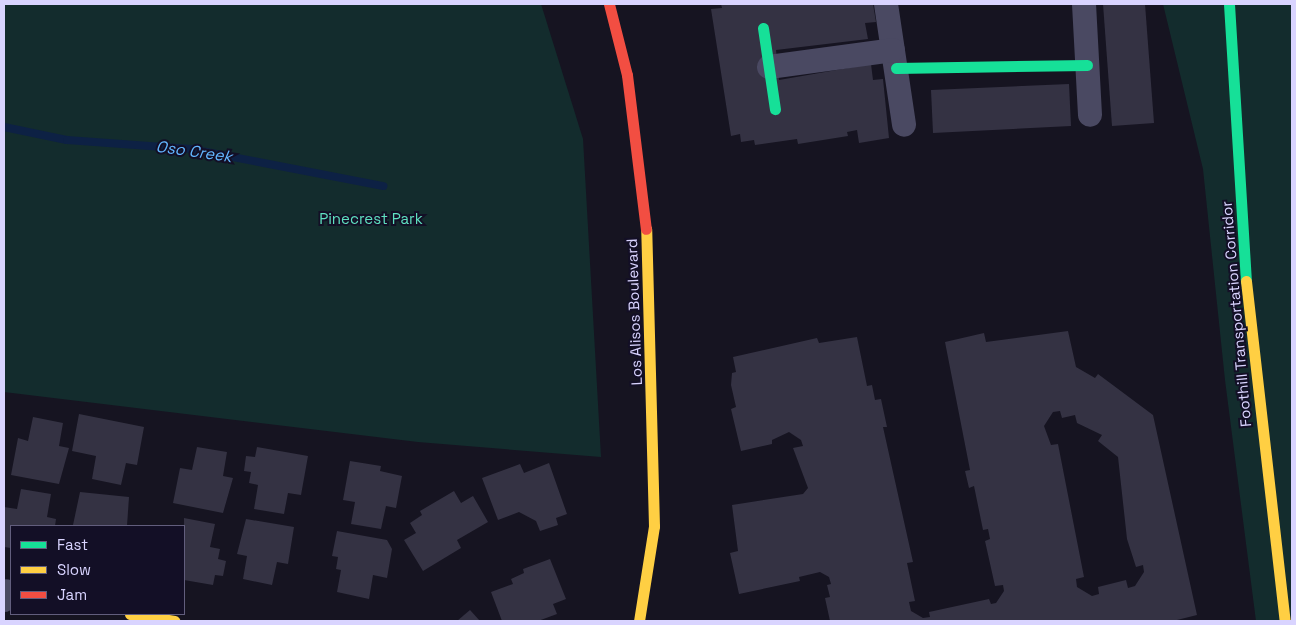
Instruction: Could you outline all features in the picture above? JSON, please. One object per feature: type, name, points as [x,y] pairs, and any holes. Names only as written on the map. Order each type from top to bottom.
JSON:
[{"type":"main road","name":"Los Alisos Boulevard","points":[[609,4],[627,75],[648,250],[654,526],[639,621]]},
{"type":"main road","name":"Foothill Transportation Corridor","points":[[1229,4],[1247,301],[1285,621]]},
{"type":"main road","points":[[764,28],[775,109]]},
{"type":"main road","points":[[894,59],[1087,65]]},
{"type":"main road","points":[[136,615],[174,621]]},
{"type":"street","points":[[886,4],[904,126]]},
{"type":"street","points":[[1084,4],[1090,115]]},
{"type":"street","points":[[769,67],[894,59]]},
{"type":"green space","name":"Pinecrest Park","points":[[4,4],[541,4],[583,139],[601,457],[418,442],[4,392]]},
{"type":"green space","points":[[1163,4],[1292,4],[1292,621],[1256,621],[1225,380],[1203,169]]},
{"type":"building","points":[[721,4],[873,4],[876,22],[865,23],[868,39],[776,50],[779,80],[871,64],[873,80],[883,79],[889,138],[859,143],[857,130],[847,132],[848,136],[798,144],[797,139],[755,145],[754,140],[741,142],[740,134],[731,136],[711,9],[722,8]]},
{"type":"building","points":[[1103,4],[1145,4],[1154,123],[1112,126]]},
{"type":"building","points":[[1069,84],[1071,126],[933,133],[931,90]]},
{"type":"building","points":[[1068,331],[1076,367],[1095,378],[1098,374],[1153,415],[1197,615],[1173,621],[830,621],[825,598],[830,597],[827,585],[831,584],[829,577],[820,572],[799,577],[800,581],[739,594],[730,553],[738,551],[732,505],[803,494],[808,488],[793,448],[803,446],[801,440],[789,432],[772,440],[772,444],[741,451],[731,409],[736,407],[731,385],[732,373],[736,372],[733,357],[817,338],[819,343],[857,337],[867,386],[872,385],[875,400],[881,399],[887,427],[883,427],[913,562],[907,563],[915,601],[909,602],[911,611],[923,618],[930,617],[929,612],[989,599],[991,604],[996,603],[1004,591],[1003,585],[995,586],[985,541],[990,539],[988,529],[983,530],[974,486],[969,488],[965,471],[970,470],[945,342],[984,333],[986,342]],"holes":[[[1060,411],[1062,418],[1075,415],[1077,423],[1102,435],[1098,441],[1118,457],[1127,539],[1136,567],[1143,565],[1144,572],[1135,586],[1128,588],[1126,580],[1098,587],[1099,594],[1092,596],[1077,587],[1076,579],[1084,577],[1058,444],[1051,445],[1044,426],[1053,412]]]},
{"type":"building","points":[[79,414],[144,427],[137,465],[126,463],[121,485],[92,479],[96,456],[72,451]]},
{"type":"building","points":[[33,417],[63,423],[59,446],[69,448],[59,484],[11,475],[18,438],[28,441]]},
{"type":"building","points":[[197,447],[227,452],[223,476],[233,478],[223,513],[173,503],[180,468],[192,470]]},
{"type":"building","points":[[257,447],[308,456],[301,495],[288,493],[284,514],[254,509],[258,485],[249,483],[251,472],[244,471],[246,456],[255,457]]},
{"type":"building","points":[[350,461],[381,466],[380,471],[402,476],[396,508],[386,506],[381,529],[351,524],[355,502],[343,500]]},
{"type":"building","points":[[549,463],[567,514],[556,518],[558,525],[540,531],[536,521],[519,512],[498,520],[482,478],[520,464],[524,473]]},
{"type":"building","points":[[21,489],[51,494],[47,517],[56,519],[55,525],[10,525],[10,548],[4,547],[4,507],[17,509]]},
{"type":"building","points":[[454,491],[461,503],[473,496],[488,522],[457,540],[461,548],[423,571],[404,540],[416,533],[410,523],[422,515],[420,511]]},
{"type":"building","points":[[80,492],[129,497],[127,525],[73,525]]},
{"type":"building","points":[[184,518],[215,524],[210,547],[220,549],[218,559],[226,561],[223,576],[215,575],[213,585],[185,580]]},
{"type":"building","points":[[246,519],[294,527],[288,564],[277,562],[272,585],[243,579],[247,556],[237,554]]},
{"type":"building","points":[[337,531],[387,540],[392,549],[387,578],[373,575],[369,599],[337,592],[341,570],[336,569],[338,557],[332,556]]},
{"type":"building","points":[[550,559],[566,599],[553,604],[557,614],[538,621],[502,621],[491,592],[513,584],[511,579],[524,573],[523,569]]},
{"type":"building","points":[[470,610],[480,621],[457,621]]},
{"type":"waterway","name":"Oso Creek","points":[[4,127],[67,140],[191,149],[383,186]]},
{"type":"traffic: fast","points":[[1229,4],[1246,281]]},
{"type":"traffic: fast","points":[[763,28],[775,109]]},
{"type":"traffic: fast","points":[[896,68],[1087,65]]},
{"type":"traffic: slow","points":[[639,621],[654,526],[646,229]]},
{"type":"traffic: slow","points":[[1246,281],[1285,621]]},
{"type":"traffic: slow","points":[[136,615],[174,621]]},
{"type":"traffic: jam","points":[[609,4],[627,75],[646,229]]}]
